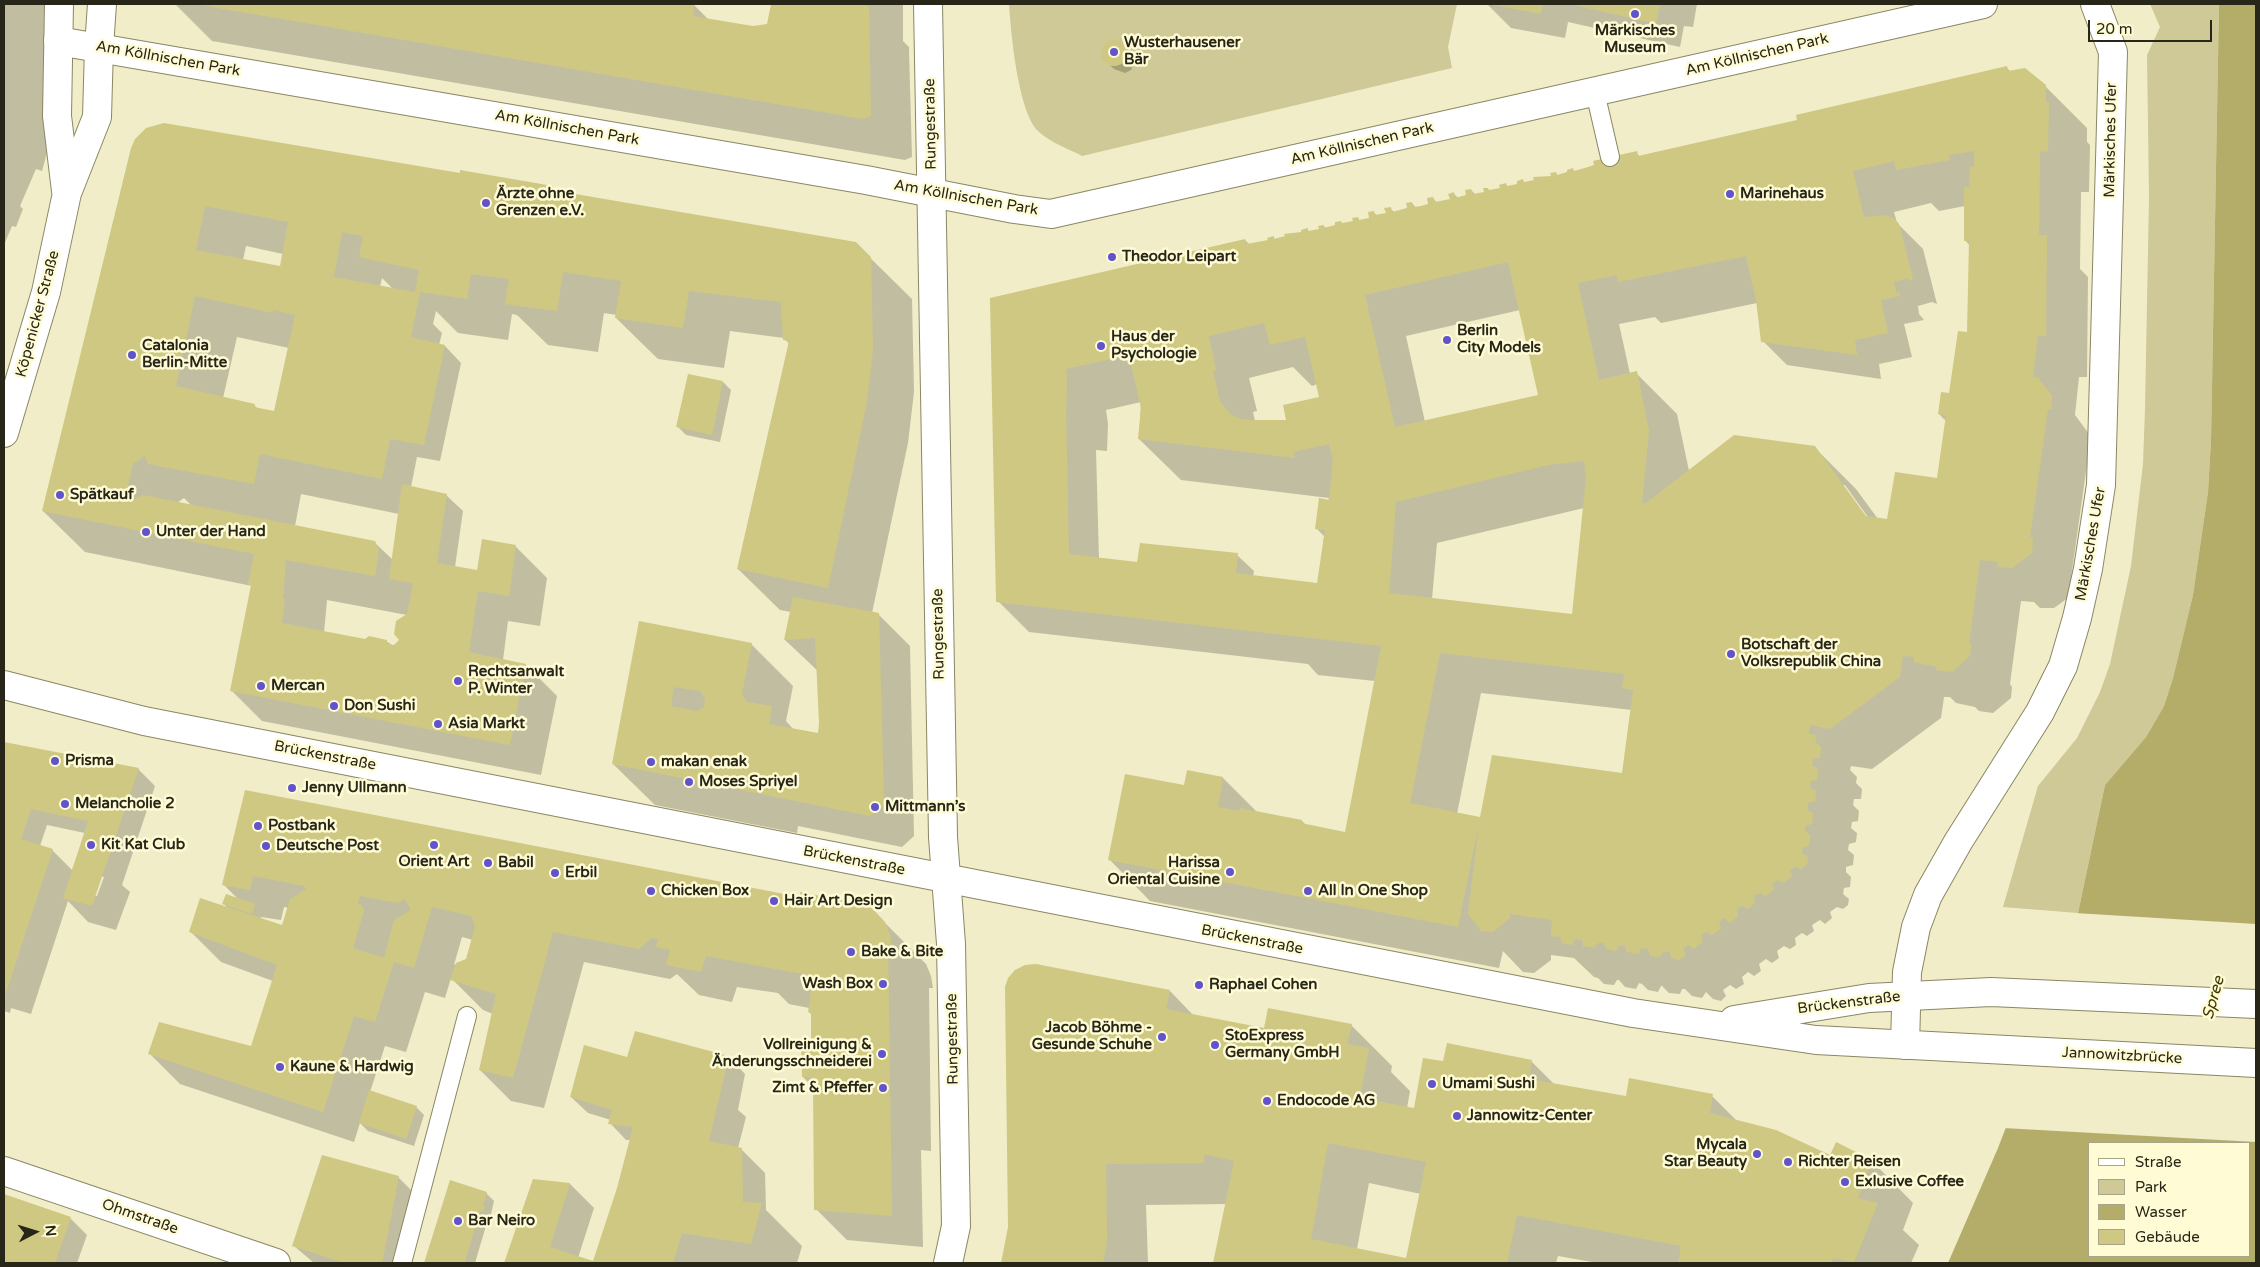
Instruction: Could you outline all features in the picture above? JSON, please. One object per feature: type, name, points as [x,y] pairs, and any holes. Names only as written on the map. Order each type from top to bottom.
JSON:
[{"type":"street","name":"Köpenicker Straße","points":[[59,4],[57,116],[66,193]]},
{"type":"street","name":"Köpenicker Straße","points":[[4,433],[46,292],[66,193],[97,117],[98,47],[102,4]]},
{"type":"street","name":"Rungestraße","points":[[928,4],[943,828],[951,944],[956,1226],[948,1263]]},
{"type":"street","name":"Am Köllnischen Park","points":[[58,41],[1051,214],[1983,4]]},
{"type":"street","name":"Märkisches Ufer","points":[[1905,1045],[1908,996],[1907,972],[1916,927],[1928,895],[1958,842],[2044,705],[2063,666],[2077,618],[2088,569],[2102,485],[2112,52],[2095,4]]},
{"type":"street","name":"Brückenstraße","points":[[4,685],[144,721],[1633,1014],[1816,1040],[1988,1049]]},
{"type":"street","name":"Brückenstraße","points":[[1708,1025],[1869,998],[1991,992],[2256,1004]]},
{"type":"street","name":"Jannowitzbrücke","points":[[1988,1049],[2256,1063]]},
{"type":"street","name":"Ohmstraße","points":[[4,1172],[276,1263]]},
{"type":"lane","points":[[1595,92],[1610,157]]},
{"type":"lane","points":[[402,1263],[467,1016]]},
{"type":"green space","points":[[1009,4],[1457,4],[1448,47],[1452,68],[1082,156],[1048,139],[1038,131],[1031,121],[1025,107],[1017,71]]},
{"type":"green space","points":[[2150,4],[2219,4],[2211,440],[2208,492],[2193,595],[2173,678],[2164,706],[2146,737],[2105,785],[2078,913],[2003,907],[2038,786],[2077,738],[2100,692],[2110,664],[2131,566],[2143,464],[2145,409],[2149,197],[2147,55],[2160,27]]},
{"type":"water","name":"Spree","points":[[2219,4],[2256,4],[2256,1263],[1948,1263],[1998,1148],[2028,1070],[2063,965],[2078,913],[2105,785],[2146,737],[2164,706],[2173,678],[2193,595],[2208,492],[2211,440]]},
{"type":"pier","points":[[2075,913],[2256,924],[2256,1142],[2003,1128],[2040,1026]]},
{"type":"building","points":[[195,4],[694,4],[693,16],[753,26],[767,24],[771,4],[866,4],[869,8],[871,116],[863,119]]},
{"type":"building","points":[[1489,4],[1543,4],[1541,14]]},
{"type":"building","name":"Märkisches Museum","points":[[1570,4],[1660,4],[1656,24]]},
{"type":"building","name":"Wusterhausener Bär","points":[[1114,40],[1123,44],[1127,53],[1123,62],[1114,66],[1105,62],[1101,53],[1105,44]]},
{"type":"building","points":[[2007,66],[2008,71],[2025,68],[2046,85],[2046,103],[2049,102],[2048,152],[2040,151],[2039,235],[2047,235],[2046,336],[2038,336],[2033,377],[2038,377],[2052,396],[2051,409],[2048,409],[2030,537],[2033,538],[2032,553],[2012,568],[1997,567],[1997,562],[1980,560],[1969,644],[1971,644],[1970,656],[1952,672],[1936,670],[1937,667],[1914,662],[1914,657],[1903,656],[1900,677],[1830,729],[1810,725],[1809,734],[1817,735],[1815,743],[1821,746],[1820,758],[1813,758],[1812,766],[1818,768],[1817,780],[1811,781],[1810,788],[1816,791],[1815,801],[1808,803],[1807,810],[1813,813],[1812,824],[1805,826],[1805,831],[1810,835],[1809,846],[1803,847],[1802,854],[1808,856],[1807,864],[1801,869],[1795,867],[1790,871],[1792,876],[1783,883],[1778,880],[1772,884],[1774,890],[1765,896],[1760,893],[1754,896],[1755,903],[1748,909],[1742,906],[1737,909],[1738,916],[1730,923],[1724,918],[1719,922],[1721,929],[1712,935],[1706,932],[1701,936],[1703,942],[1694,949],[1688,945],[1683,949],[1686,955],[1679,960],[1671,958],[1670,952],[1663,952],[1660,957],[1650,956],[1648,949],[1641,948],[1639,954],[1627,952],[1625,946],[1619,945],[1616,951],[1606,949],[1604,943],[1598,943],[1595,948],[1583,946],[1582,940],[1575,939],[1572,945],[1562,943],[1560,937],[1551,936],[1552,920],[1510,914],[1510,918],[1493,932],[1481,931],[1468,914],[1479,823],[1458,927],[1108,860],[1125,774],[1184,785],[1187,770],[1223,777],[1218,807],[1239,811],[1240,808],[1302,820],[1301,823],[1345,832],[1381,646],[996,602],[990,298],[1245,239],[1246,244],[1252,243],[1268,240],[1267,238],[1274,236],[1274,239],[1285,236],[1284,234],[1301,232],[1301,230],[1308,228],[1308,231],[1319,229],[1318,226],[1324,225],[1324,228],[1335,225],[1335,222],[1353,221],[1352,218],[1358,217],[1359,220],[1369,218],[1368,212],[1374,211],[1375,215],[1386,213],[1384,208],[1391,207],[1392,212],[1407,208],[1406,203],[1412,202],[1413,207],[1421,206],[1428,204],[1427,198],[1433,197],[1435,202],[1450,199],[1448,194],[1454,192],[1455,198],[1466,195],[1465,190],[1471,189],[1473,194],[1484,192],[1483,188],[1488,188],[1489,190],[1500,188],[1499,185],[1506,183],[1507,186],[1517,184],[1517,181],[1523,179],[1524,182],[1534,180],[1533,177],[1551,176],[1550,173],[1556,172],[1557,175],[1573,168],[1574,171],[1594,165],[1593,161],[1637,151],[1638,156],[1797,120],[1796,115]],"holes":[[[1974,151],[1974,167],[1970,166],[1969,187],[1964,187],[1964,241],[1969,241],[1967,332],[1958,331],[1949,393],[1941,392],[1938,414],[1946,415],[1937,478],[1895,472],[1887,519],[1866,516],[1815,446],[1734,435],[1646,503],[1642,503],[1649,431],[1637,371],[1599,380],[1578,283],[1617,275],[1618,282],[1746,256],[1756,300],[1761,342],[1857,355],[1855,340],[1888,333],[1881,300],[1900,296],[1899,292],[1896,293],[1894,282],[1908,278],[1909,281],[1913,279],[1899,224],[1895,219],[1885,215],[1864,217],[1853,171],[1894,161],[1896,170],[1950,160],[1949,155]],[[1508,262],[1538,395],[1395,427],[1365,295]],[[1264,323],[1270,345],[1305,337],[1319,397],[1283,405],[1286,420],[1240,419],[1230,414],[1220,401],[1213,371],[1216,370],[1209,336]],[[1129,355],[1141,408],[1138,439],[1295,458],[1293,452],[1329,444],[1333,460],[1329,500],[1319,498],[1315,529],[1325,530],[1317,583],[1236,573],[1238,553],[1140,543],[1137,562],[1069,554],[1066,369]],[[1584,461],[1586,478],[1572,614],[1389,593],[1396,502],[1548,465]],[[1440,653],[1624,674],[1622,688],[1633,690],[1622,773],[1492,755],[1480,817],[1410,803]]]},
{"type":"building","points":[[164,123],[460,173],[460,170],[553,186],[552,190],[856,242],[871,257],[873,350],[867,401],[828,588],[737,569],[789,341],[783,340],[781,302],[689,291],[683,328],[615,318],[621,281],[563,272],[557,311],[505,304],[509,279],[471,274],[467,299],[420,292],[411,337],[445,345],[424,445],[390,439],[382,479],[260,454],[254,484],[148,464],[145,456],[133,464],[126,494],[130,502],[143,495],[375,541],[379,550],[375,576],[286,560],[282,623],[365,639],[369,636],[387,640],[387,644],[394,645],[399,640],[394,634],[396,621],[407,614],[413,583],[389,579],[402,484],[447,494],[437,563],[477,570],[482,539],[516,545],[509,596],[478,591],[469,652],[526,664],[510,745],[230,691],[251,585],[248,584],[254,554],[42,511],[131,148],[135,139],[146,128]],"holes":[[[205,206],[288,222],[280,266],[196,250]],[[342,232],[363,236],[359,257],[419,270],[415,292],[334,277]],[[195,296],[273,313],[273,310],[295,315],[274,411],[254,407],[255,404],[176,386]]]},
{"type":"building","points":[[688,374],[723,381],[712,435],[676,427]]},
{"type":"building","points":[[793,597],[879,613],[884,805],[870,816],[612,764],[639,621],[752,643],[742,694],[747,702],[772,706],[769,724],[818,733],[815,638],[784,640]],"holes":[[[674,687],[700,691],[705,699],[704,707],[696,711],[671,706]]]},
{"type":"building","points":[[4,742],[139,768],[92,906],[63,898],[88,821],[31,809],[21,839],[53,849],[4,999]]},
{"type":"building","points":[[245,790],[800,897],[800,892],[863,904],[872,908],[885,922],[890,934],[892,947],[888,947],[892,1216],[814,1210],[813,1078],[802,1077],[801,1041],[811,1041],[811,1013],[808,1012],[813,976],[706,956],[701,972],[666,965],[670,950],[656,947],[658,939],[652,938],[639,949],[553,932],[513,1078],[479,1070],[496,994],[450,980],[456,963],[466,959],[475,927],[472,916],[432,907],[414,968],[394,962],[375,1022],[354,1016],[323,1112],[148,1054],[159,1022],[251,1046],[277,965],[189,932],[200,898],[282,925],[290,899],[306,889],[304,886],[253,876],[250,890],[222,885]],"holes":[[[360,896],[398,903],[405,899],[411,910],[394,920],[384,958],[353,948],[364,910],[362,905],[358,904]]]},
{"type":"building","points":[[226,894],[255,904],[252,914],[222,904]]},
{"type":"building","name":"Jannowitz-Center","points":[[1036,964],[1170,990],[1166,1009],[1264,1028],[1268,1008],[1352,1024],[1347,1044],[1369,1048],[1360,1098],[1414,1108],[1423,1058],[1443,1061],[1447,1043],[1532,1060],[1529,1079],[1626,1096],[1629,1078],[1713,1094],[1710,1113],[1776,1130],[1830,1155],[1836,1142],[1872,1160],[1858,1198],[1878,1203],[1854,1262],[1833,1258],[1831,1263],[1678,1263],[1681,1246],[1517,1215],[1507,1263],[1213,1263],[1234,1161],[1205,1154],[1203,1163],[1106,1164],[1107,1241],[1103,1263],[1001,1263],[1008,1227],[1005,987],[1008,978],[1015,970],[1025,965]],"holes":[[[1328,1143],[1426,1162],[1406,1258],[1311,1239]]]},
{"type":"building","points":[[635,1031],[729,1056],[709,1141],[742,1148],[743,1202],[762,1203],[751,1244],[682,1233],[673,1263],[504,1263],[533,1179],[570,1183],[550,1247],[593,1261],[617,1188],[633,1127],[608,1124],[612,1110],[570,1097],[584,1045],[627,1057]]},
{"type":"building","points":[[369,1090],[417,1106],[406,1139],[359,1123]]},
{"type":"building","points":[[322,1155],[399,1176],[382,1263],[345,1263],[292,1246]]},
{"type":"building","points":[[450,1180],[487,1192],[483,1206],[485,1207],[483,1212],[480,1211],[465,1261],[473,1263],[424,1263]]},
{"type":"building","points":[[4,1194],[71,1217],[55,1263],[4,1263]]},
{"type":"place","name":"Märkisches Museum","points":[[1635,14]]},
{"type":"place","name":"Wusterhausener Bär","points":[[1114,52]]},
{"type":"place","name":"Marinehaus","points":[[1730,194]]},
{"type":"place","name":"Ärzte ohne Grenzen e.V.","points":[[486,203]]},
{"type":"place","name":"Theodor Leipart","points":[[1112,257]]},
{"type":"place","name":"Berlin City Models","points":[[1447,340]]},
{"type":"place","name":"Haus der Psychologie","points":[[1101,346]]},
{"type":"place","name":"Catalonia Berlin-Mitte","points":[[132,355]]},
{"type":"place","name":"Spätkauf","points":[[60,495]]},
{"type":"place","name":"Unter der Hand","points":[[146,532]]},
{"type":"place","name":"Botschaft der Volksrepublik China","points":[[1731,654]]},
{"type":"place","name":"Rechtsanwalt P. Winter","points":[[458,681]]},
{"type":"place","name":"Mercan","points":[[261,686]]},
{"type":"place","name":"Don Sushi","points":[[334,706]]},
{"type":"place","name":"Asia Markt","points":[[438,724]]},
{"type":"place","name":"Prisma","points":[[55,761]]},
{"type":"place","name":"makan enak","points":[[651,762]]},
{"type":"place","name":"Moses Spriyel","points":[[689,782]]},
{"type":"place","name":"Jenny Ullmann","points":[[292,788]]},
{"type":"place","name":"Melancholie 2","points":[[65,804]]},
{"type":"place","name":"Mittmann’s","points":[[875,807]]},
{"type":"place","name":"Postbank","points":[[258,826]]},
{"type":"place","name":"Kit Kat Club","points":[[91,845]]},
{"type":"place","name":"Orient Art","points":[[434,845]]},
{"type":"place","name":"Deutsche Post","points":[[266,846]]},
{"type":"place","name":"Babil","points":[[488,863]]},
{"type":"place","name":"Harissa Oriental Cuisine","points":[[1230,872]]},
{"type":"place","name":"Erbil","points":[[555,873]]},
{"type":"place","name":"Chicken Box","points":[[651,891]]},
{"type":"place","name":"All In One Shop","points":[[1308,891]]},
{"type":"place","name":"Hair Art Design","points":[[774,901]]},
{"type":"place","name":"Bake & Bite","points":[[851,952]]},
{"type":"place","name":"Wash Box","points":[[883,984]]},
{"type":"place","name":"Raphael Cohen","points":[[1199,985]]},
{"type":"place","name":"Jacob Böhme - Gesunde Schuhe","points":[[1162,1037]]},
{"type":"place","name":"StoExpress Germany GmbH","points":[[1215,1045]]},
{"type":"place","name":"Vollreinigung & Änderungsschneiderei","points":[[882,1054]]},
{"type":"place","name":"Kaune & Hardwig","points":[[280,1067]]},
{"type":"place","name":"Umami Sushi","points":[[1432,1084]]},
{"type":"place","name":"Zimt & Pfeffer","points":[[883,1088]]},
{"type":"place","name":"Endocode AG","points":[[1267,1101]]},
{"type":"place","name":"Jannowitz-Center","points":[[1457,1116]]},
{"type":"place","name":"Mycala Star Beauty","points":[[1757,1154]]},
{"type":"place","name":"Richter Reisen","points":[[1788,1162]]},
{"type":"place","name":"Exlusive Coffee","points":[[1845,1182]]},
{"type":"place","name":"Bar Neiro","points":[[458,1221]]}]
